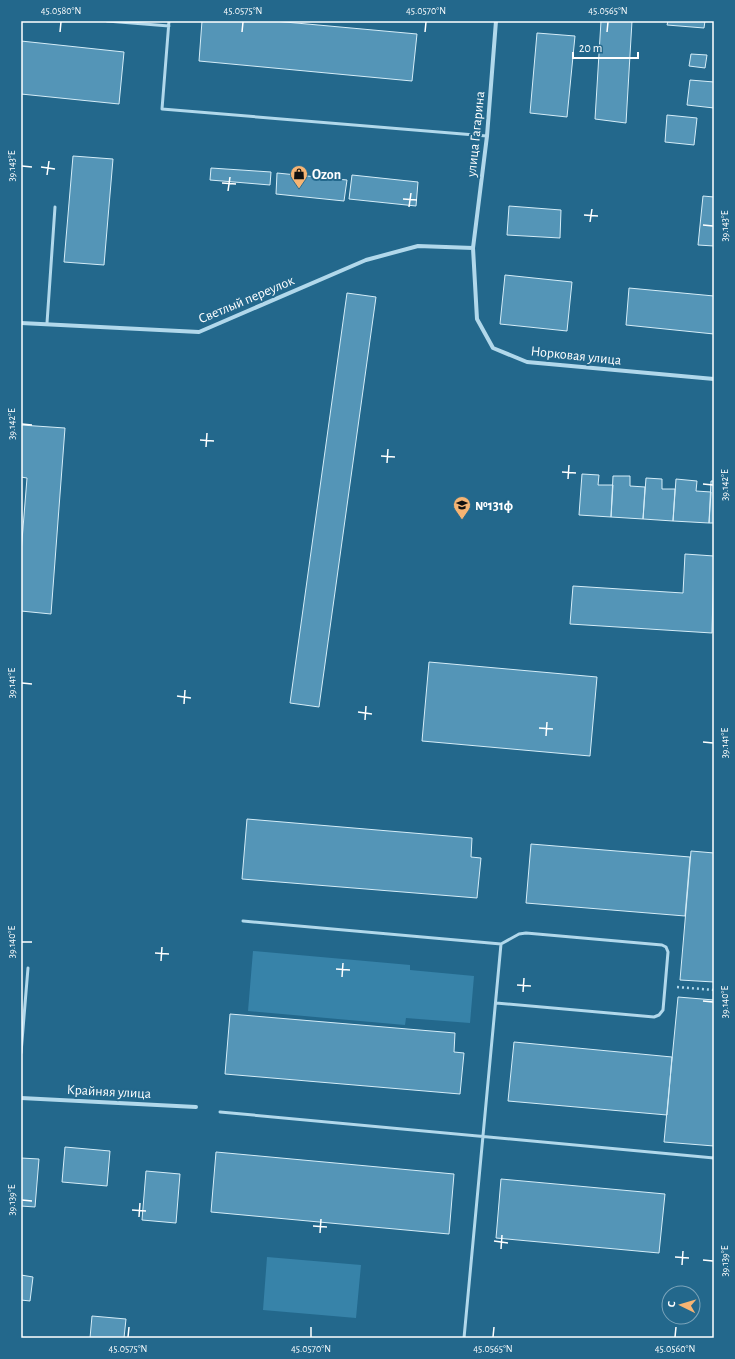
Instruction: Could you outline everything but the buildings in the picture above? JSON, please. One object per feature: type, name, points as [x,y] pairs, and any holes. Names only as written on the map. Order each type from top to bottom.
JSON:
[{"type":"street","name":"улица Гагарина","points":[[473,248],[487,136],[496,21]]},
{"type":"street","name":"Светлый переулок","points":[[21,323],[47,323],[132,330],[198,332],[366,260],[418,246],[473,248]]},
{"type":"street","name":"Норковая улица","points":[[473,248],[477,318],[493,348],[527,362],[714,379]]},
{"type":"street","name":"Крайняя улица","points":[[21,1098],[196,1107]]},
{"type":"lane","points":[[107,21],[169,26]]},
{"type":"lane","points":[[169,21],[162,109],[487,136]]},
{"type":"lane","points":[[47,323],[55,207]]},
{"type":"lane","points":[[243,921],[501,944],[513,936],[526,933],[662,945],[668,952],[663,1010],[659,1015],[654,1017],[496,1003]]},
{"type":"lane","points":[[464,1338],[501,944]]},
{"type":"lane","points":[[21,1053],[28,968]]},
{"type":"lane","points":[[220,1112],[714,1158]]},
{"type":"path","points":[[665,986],[714,990]]},
{"type":"shaded area","points":[[253,951],[410,965],[410,970],[474,976],[470,1023],[406,1018],[405,1025],[248,1011]]},
{"type":"shaded area","points":[[267,1257],[361,1265],[356,1318],[263,1310]]},
{"type":"place","name":"Ozon","points":[[299,189]]},
{"type":"place","name":"№131ф","points":[[462,520]]}]
